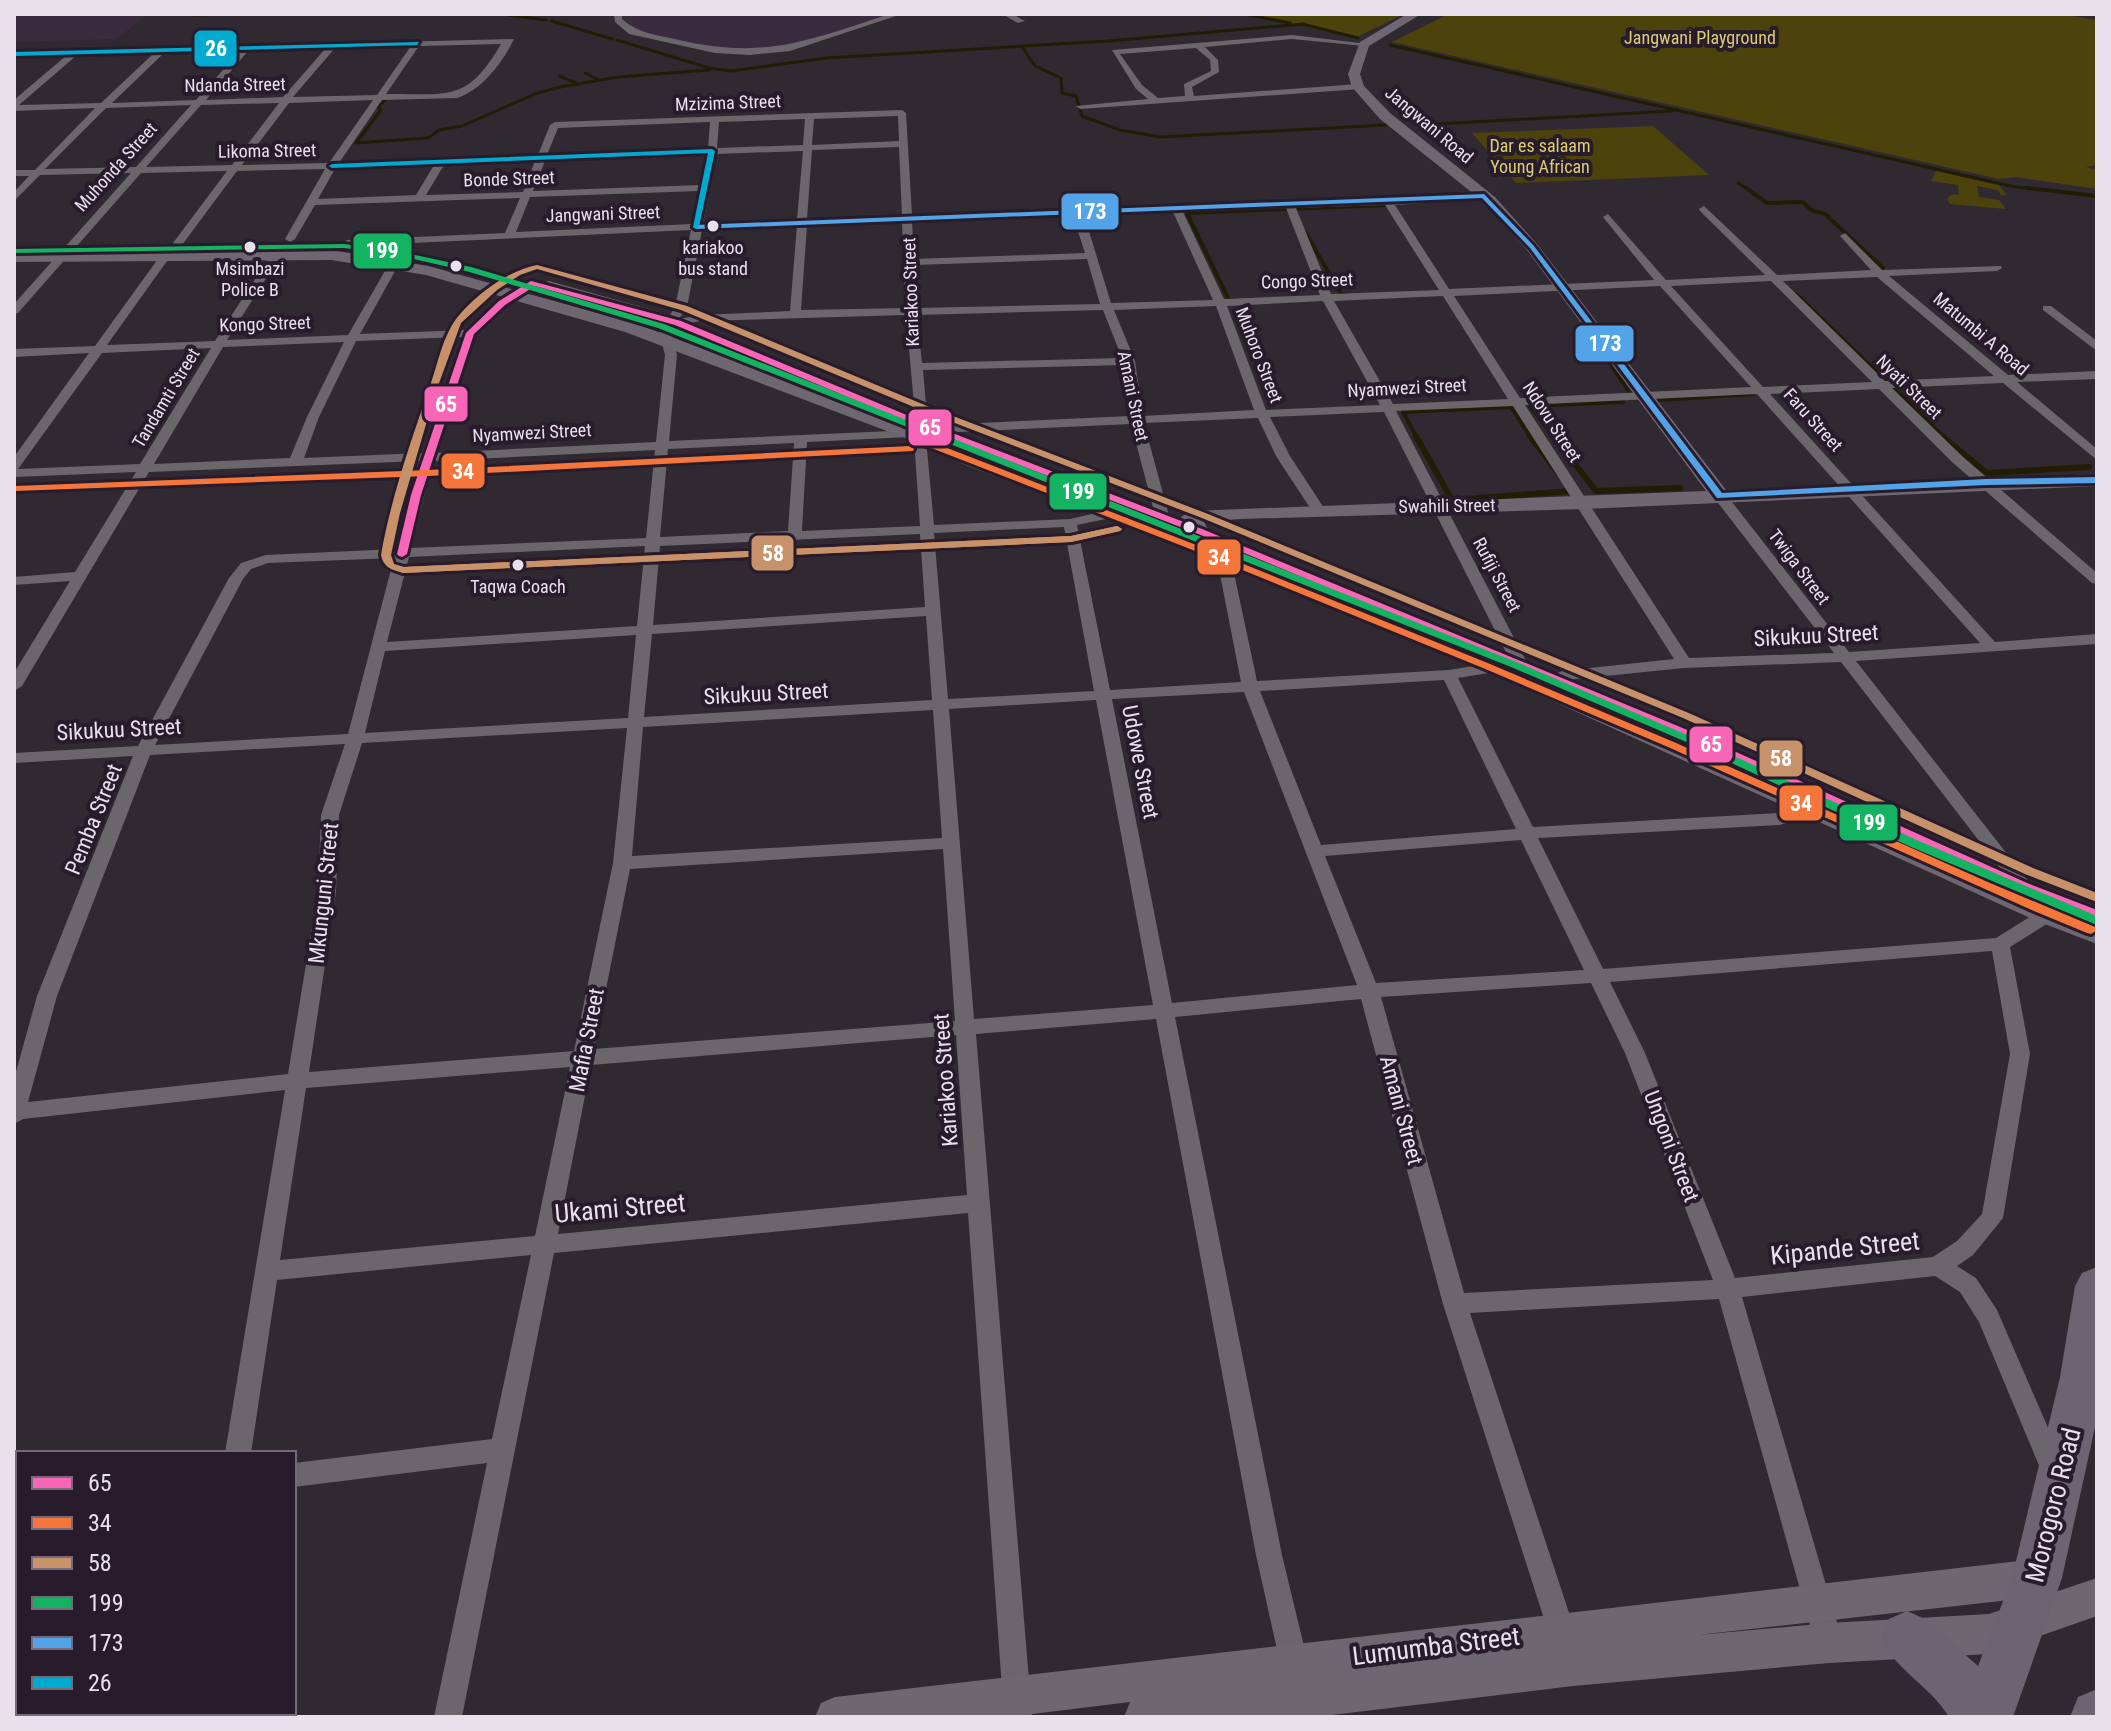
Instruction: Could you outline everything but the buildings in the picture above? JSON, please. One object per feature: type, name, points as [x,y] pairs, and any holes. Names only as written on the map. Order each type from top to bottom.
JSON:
[{"type":"highway","name":"Morogoro Road","points":[[1986,1717],[2028,1602],[2060,1485],[2083,1377],[2097,1286]]},
{"type":"highway","points":[[1907,1637],[1956,1679],[1979,1717]]},
{"type":"street","points":[[618,14],[618,20],[632,32],[715,51],[738,53],[787,49],[898,14]]},
{"type":"street","points":[[1006,14],[1021,21]]},
{"type":"street","points":[[1156,101],[1139,87],[1115,52],[1299,36],[1364,44],[1415,14]]},
{"type":"street","name":"Ndanda Street","points":[[14,106],[457,95],[467,92],[480,80],[505,44],[511,41],[417,43]]},
{"type":"street","points":[[14,54],[417,43]]},
{"type":"street","points":[[290,239],[332,166],[417,43]]},
{"type":"street","name":"Jangwani Road","points":[[1364,44],[1354,74],[1358,87],[1385,116],[1484,196]]},
{"type":"street","points":[[14,466],[172,249],[286,100],[332,46]]},
{"type":"street","points":[[1190,97],[1187,86],[1215,72],[1216,68],[1213,57],[1199,46]]},
{"type":"street","name":"Muhonda Street","points":[[16,307],[246,49]]},
{"type":"street","points":[[14,198],[70,137],[162,50]]},
{"type":"street","points":[[14,106],[75,52]]},
{"type":"street","points":[[1080,106],[1358,87]]},
{"type":"street","name":"Mzizima Street","points":[[540,157],[555,125],[902,113]]},
{"type":"street","name":"Kariakoo Street","points":[[902,113],[915,367],[1017,1706]]},
{"type":"street","points":[[795,314],[810,116]]},
{"type":"street","name":"Mafia Street","points":[[448,1717],[622,863],[672,335],[681,307],[712,151],[715,120]]},
{"type":"street","name":"Likoma Street","points":[[14,173],[332,166],[904,144]]},
{"type":"street","points":[[510,234],[540,157]]},
{"type":"street","points":[[419,198],[441,161]]},
{"type":"street","name":"Bonde Street","points":[[314,202],[704,188]]},
{"type":"street","name":"Jangwani Street","points":[[347,243],[1484,196]]},
{"type":"street","name":"Twiga Street","points":[[1484,196],[1532,247],[1842,657],[2023,886]]},
{"type":"street","name":"Ndovu Street","points":[[1388,202],[1684,663]]},
{"type":"street","name":"Rufiji Street","points":[[1290,206],[1327,298],[1439,507],[1509,666]]},
{"type":"street","name":"Nyati Street","points":[[1704,209],[1957,459],[2097,580]]},
{"type":"street","name":"Muhoro Street","points":[[1177,210],[1219,303],[1261,412],[1283,456],[1317,508]]},
{"type":"street","name":"Amani Street","points":[[1078,214],[1107,307],[1129,361],[1155,522]]},
{"type":"street","name":"Faru Street","points":[[1608,217],[1992,647]]},
{"type":"street","name":"Matumbi A Road","points":[[1845,236],[1880,274],[2097,456]]},
{"type":"street","points":[[14,257],[65,251],[347,243],[433,256],[534,283],[1120,508],[1155,522],[1224,559],[1509,666]]},
{"type":"street","points":[[14,249],[172,249],[331,255],[394,264],[672,335]]},
{"type":"street","name":"Tandamti Street","points":[[14,686],[277,253]]},
{"type":"street","points":[[911,262],[1091,256]]},
{"type":"street","points":[[295,463],[313,417],[352,338],[394,264]]},
{"type":"street","name":"Congo Street","points":[[672,335],[700,318],[1219,303],[1997,268]]},
{"type":"street","name":"Mkunguni Street","points":[[238,1451],[327,891],[330,815],[355,738],[427,457],[470,333],[514,295],[534,283]]},
{"type":"street","points":[[2047,308],[2097,347]]},
{"type":"street","name":"Kongo Street","points":[[14,353],[470,333]]},
{"type":"street","points":[[915,367],[1129,361]]},
{"type":"street","name":"Nyamwezi Street","points":[[14,473],[427,457],[1261,412],[2097,375]]},
{"type":"street","points":[[795,535],[801,438]]},
{"type":"street","name":"Swahili Street","points":[[1199,531],[1191,517],[1317,508],[1582,503],[1986,482],[2097,480]]},
{"type":"street","points":[[402,554],[1070,523],[1120,508]]},
{"type":"street","points":[[1155,522],[1199,531],[1509,666],[1841,804],[2023,886],[2052,908],[2097,934]]},
{"type":"street","name":"Udowe Street","points":[[1070,523],[1106,695],[1269,1555],[1294,1663]]},
{"type":"street","name":"Pemba Street","points":[[14,1114],[47,996],[144,750],[236,578],[246,566],[266,559],[402,554]]},
{"type":"street","name":"Amani Street","points":[[1224,559],[1250,686],[1369,991],[1455,1304],[1567,1649]]},
{"type":"street","points":[[14,581],[80,576]]},
{"type":"street","points":[[378,647],[933,611]]},
{"type":"street","name":"Sikukuu Street","points":[[1547,682],[1684,663],[1842,657],[2097,639]]},
{"type":"street","name":"Sikukuu Street","points":[[14,758],[1449,675],[1509,666]]},
{"type":"street","name":"Ungoni Street","points":[[1449,675],[1635,1053],[1728,1289],[1829,1643]]},
{"type":"street","points":[[1547,682],[1816,811],[2052,908],[2097,915]]},
{"type":"street","points":[[1316,851],[1618,826],[1779,819],[1841,804]]},
{"type":"street","points":[[622,863],[951,843]]},
{"type":"street","points":[[14,1114],[299,1081],[1166,1011],[1369,991],[2000,944],[2052,908]]},
{"type":"street","name":"Kipande Street","points":[[1455,1304],[1728,1289],[1938,1266],[1965,1248],[1992,1218],[2020,1054],[2000,944]]},
{"type":"street","name":"Ukami Street","points":[[268,1271],[978,1203]]},
{"type":"street","points":[[1938,1266],[1968,1285],[1989,1317],[2060,1485]]},
{"type":"street","points":[[296,1475],[502,1449]]},
{"type":"street","name":"Lumumba Street","points":[[1144,1717],[1567,1649],[1819,1601],[2028,1602],[2097,1597]]},
{"type":"street","name":"Lumumba Street","points":[[835,1717],[1017,1706],[1294,1663],[1567,1649],[1829,1643],[1989,1634],[2028,1602]]},
{"type":"shaded area","points":[[14,14],[149,14],[116,39],[14,42]]},
{"type":"shaded area","points":[[620,14],[894,14],[778,51],[739,52],[652,37],[623,23]]},
{"type":"green space","points":[[1249,14],[1404,14],[1355,38]]},
{"type":"green space","name":"Jangwani Playground","points":[[1449,14],[2059,14],[2097,20],[2097,165],[2086,167],[2097,170],[2097,189],[2015,177],[1999,179],[1392,42]]},
{"type":"green space","name":"Dar es salaam Young African","points":[[1653,126],[1709,175],[1516,183],[1472,133]]},
{"type":"green space","points":[[1936,171],[1999,185],[2007,196],[2001,195],[1998,190],[1977,186],[1979,197],[1999,200],[2006,209],[1950,204],[1947,199],[1959,194],[1958,185],[1931,181]]},
{"type":"waterway","points":[[194,15],[234,14]]},
{"type":"waterway","points":[[299,14],[305,14]]},
{"type":"waterway","points":[[1244,14],[1290,23]]},
{"type":"waterway","points":[[508,15],[546,20]]},
{"type":"waterway","points":[[552,21],[612,39]]},
{"type":"waterway","points":[[617,40],[709,68],[731,71],[826,58],[1108,41],[1303,24]]},
{"type":"waterway","points":[[1303,24],[1358,38]]},
{"type":"waterway","points":[[1390,45],[2015,187],[2036,189]]},
{"type":"waterway","points":[[1022,47],[1035,66],[1061,78],[1062,93],[1076,96],[1082,116],[1120,130],[1160,137],[1386,125]]},
{"type":"waterway","points":[[579,84],[618,77],[709,70]]},
{"type":"waterway","points":[[585,73],[599,80]]},
{"type":"waterway","points":[[559,76],[579,84]]},
{"type":"waterway","points":[[390,95],[378,107],[381,110],[356,143],[428,138],[439,130],[462,126],[535,94],[579,84]]},
{"type":"waterway","points":[[1419,125],[1672,111]]},
{"type":"waterway","points":[[1738,183],[1747,189]]},
{"type":"waterway","points":[[2027,188],[2036,189]]},
{"type":"waterway","points":[[1747,189],[1767,203],[1803,202],[1811,210],[1825,214],[1883,268]]},
{"type":"waterway","points":[[2036,189],[2046,190]]},
{"type":"waterway","points":[[2036,189],[2097,196]]},
{"type":"waterway","points":[[1236,300],[1229,300],[1187,213],[1386,205]]},
{"type":"waterway","points":[[1305,232],[1342,295],[1348,295]]},
{"type":"waterway","points":[[1796,294],[1887,382]]},
{"type":"waterway","points":[[1592,336],[1631,395]]},
{"type":"waterway","points":[[1895,390],[1945,438]]},
{"type":"waterway","points":[[1659,400],[1753,394]]},
{"type":"waterway","points":[[1555,438],[1530,406],[1623,402]]},
{"type":"waterway","points":[[1417,438],[1403,412],[1511,407],[1531,438]]},
{"type":"waterway","points":[[1416,436],[1452,500],[1572,491],[1530,436]]},
{"type":"waterway","points":[[1553,436],[1596,491],[1680,488]]},
{"type":"waterway","points":[[1942,436],[1987,473],[2089,467]]},
{"type":"transit line","name":"26","points":[[14,54],[417,43]]},
{"type":"transit line","name":"26","points":[[332,166],[712,151]]},
{"type":"transit line","name":"26","points":[[696,227],[712,151]]},
{"type":"transit line","name":"173","points":[[1484,196],[1532,247],[1720,496]]},
{"type":"transit line","name":"173","points":[[696,227],[1484,196]]},
{"type":"transit line","name":"199","points":[[14,251],[344,246],[392,252],[468,269],[661,326],[1515,665],[1695,742],[1915,844],[2097,921]]},
{"type":"transit line","name":"58","points":[[1117,529],[1071,539],[403,570],[391,566],[386,555],[418,437],[458,322],[506,280],[537,267],[684,308],[924,408],[1205,516],[1687,716],[2029,871],[2097,898]]},
{"type":"transit line","name":"65","points":[[534,283],[678,323],[918,423],[1199,531],[1681,731],[2023,886],[2097,915]]},
{"type":"transit line","name":"65","points":[[402,554],[416,495],[470,333],[502,303],[534,283]]},
{"type":"transit line","name":"34","points":[[924,442],[1487,666],[2091,930]]},
{"type":"transit line","name":"34","points":[[15,489],[428,473],[910,449]]},
{"type":"transit line","name":"173","points":[[1720,496],[1986,482],[2097,480]]},
{"type":"transit line","name":"34","points":[[403,570],[1071,539],[1117,529]]},
{"type":"place","name":"kariakoo bus stand","points":[[713,226]]},
{"type":"place","name":"Msimbazi Police B","points":[[250,247]]},
{"type":"place","name":"Taqwa Coach","points":[[518,565]]}]
